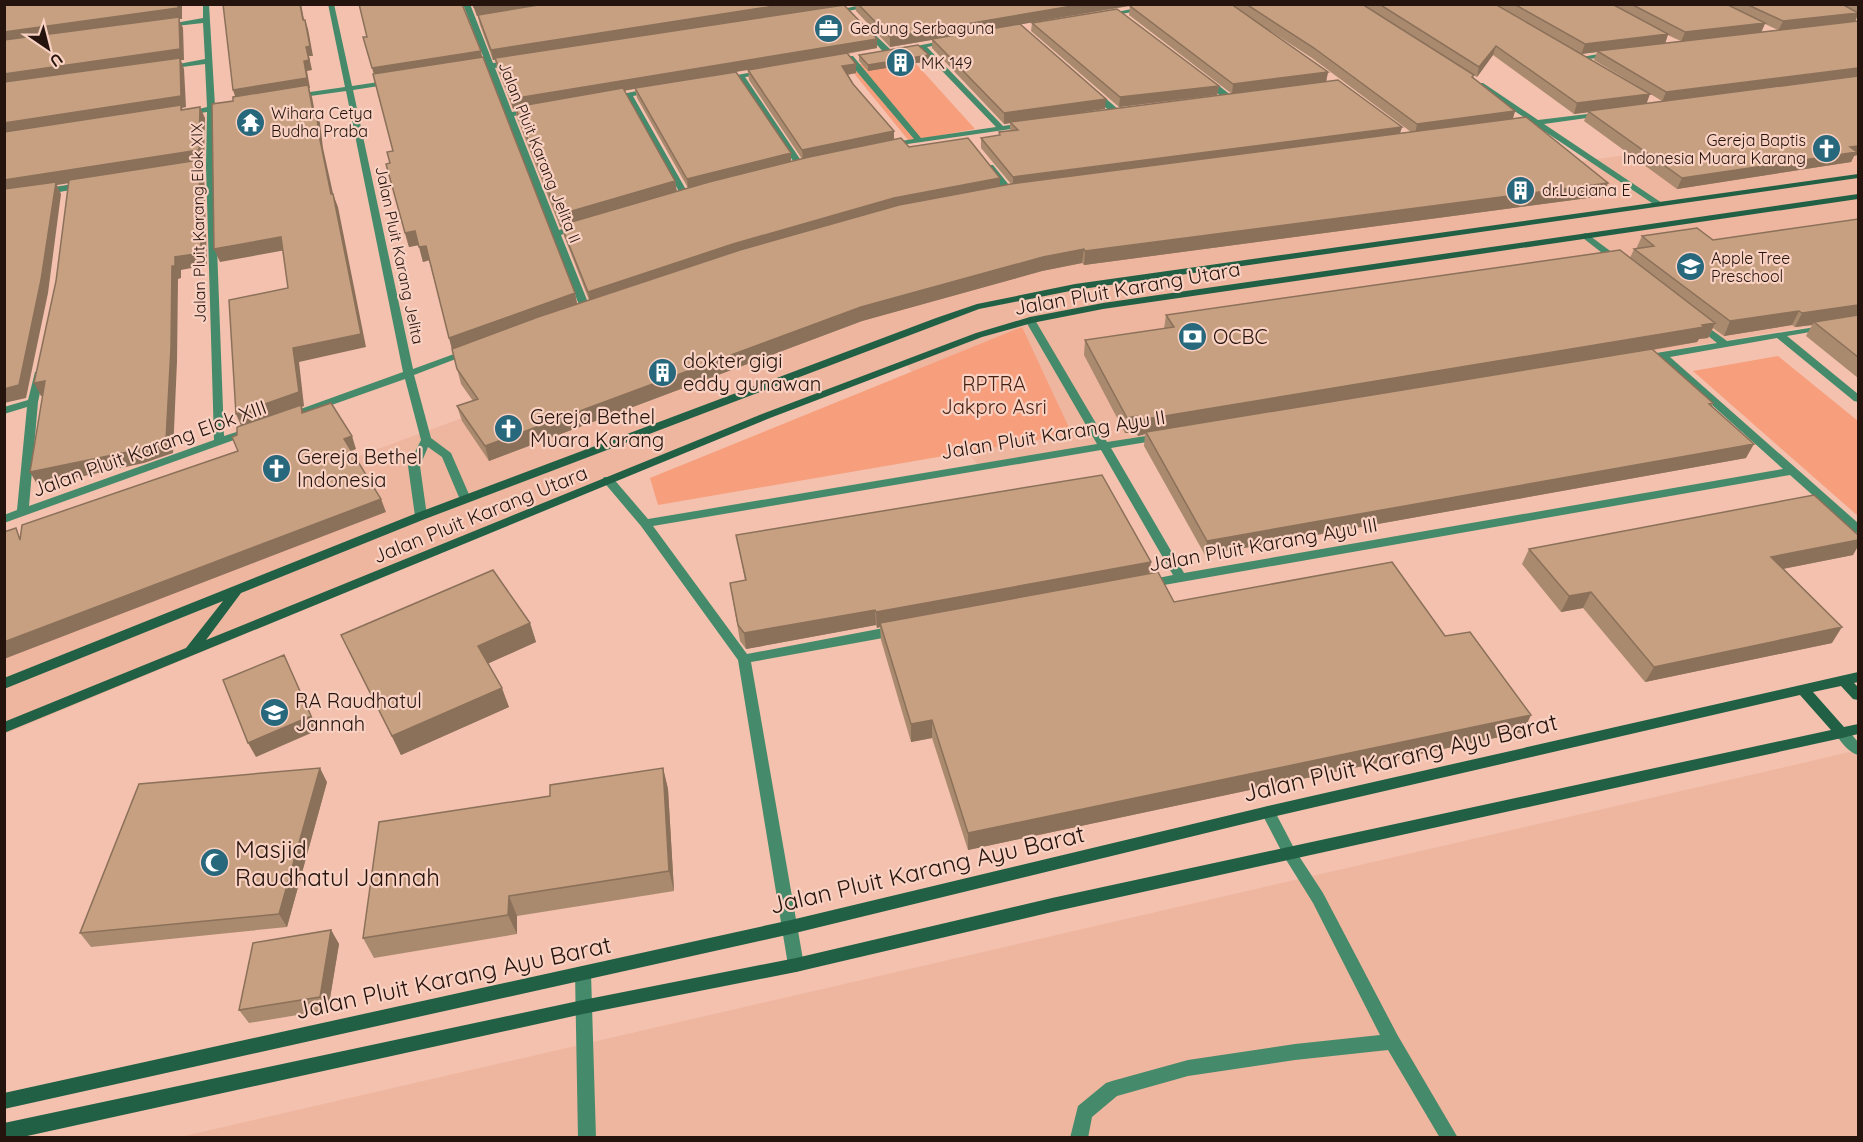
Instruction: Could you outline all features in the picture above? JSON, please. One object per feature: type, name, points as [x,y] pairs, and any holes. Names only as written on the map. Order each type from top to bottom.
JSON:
[{"type":"street","name":"Jalan Pluit Karang Elok XIX","points":[[206,4],[211,109],[210,166],[219,441]]},
{"type":"street","name":"Jalan Pluit Karang Jelita","points":[[331,4],[409,375],[426,440]]},
{"type":"street","name":"Jalan Pluit Karang Jelita II","points":[[466,4],[508,115],[558,233],[586,310]]},
{"type":"street","points":[[824,13],[844,7],[880,4]]},
{"type":"street","points":[[1098,17],[1170,4]]},
{"type":"street","points":[[844,7],[855,18]]},
{"type":"street","points":[[1119,13],[1129,20]]},
{"type":"street","points":[[162,26],[207,20]]},
{"type":"street","points":[[472,22],[484,20]]},
{"type":"street","points":[[864,27],[888,52]]},
{"type":"street","points":[[879,54],[956,41]]},
{"type":"street","points":[[923,46],[1001,128]]},
{"type":"street","points":[[1570,52],[1590,64]]},
{"type":"street","points":[[1580,58],[1613,54]]},
{"type":"street","points":[[839,60],[860,57]]},
{"type":"street","points":[[850,58],[919,140]]},
{"type":"street","points":[[163,68],[208,61]]},
{"type":"street","points":[[458,71],[524,61]]},
{"type":"street","points":[[717,80],[773,71]]},
{"type":"street","points":[[740,76],[796,166],[812,162]]},
{"type":"street","points":[[1202,77],[1229,98]]},
{"type":"street","points":[[1470,79],[1539,122],[1658,203]]},
{"type":"street","points":[[290,97],[404,80]]},
{"type":"street","points":[[1082,82],[1116,112]]},
{"type":"street","points":[[606,98],[662,88]]},
{"type":"street","points":[[628,94],[685,195]]},
{"type":"street","points":[[1218,99],[1241,97]]},
{"type":"street","points":[[177,114],[235,105]]},
{"type":"street","points":[[508,115],[541,109]]},
{"type":"street","points":[[1105,114],[1127,111]]},
{"type":"street","points":[[1512,126],[1606,113]]},
{"type":"street","points":[[881,147],[1032,124]]},
{"type":"street","points":[[963,134],[969,142]]},
{"type":"street","points":[[983,159],[1010,192]]},
{"type":"street","points":[[199,168],[210,166]]},
{"type":"street","name":"Jalan Pluit Karang Utara","points":[[4,728],[766,416],[968,339],[1030,320],[1321,263],[1658,203],[1858,176]]},
{"type":"street","points":[[37,192],[93,184]]},
{"type":"street","points":[[68,199],[69,187]]},
{"type":"street","points":[[999,194],[1022,191]]},
{"type":"street","points":[[674,198],[695,193]]},
{"type":"street","name":"Jalan Pluit Karang Utara","points":[[4,684],[421,516],[977,307],[1076,287],[1586,236],[1858,196]]},
{"type":"street","points":[[558,233],[588,224]]},
{"type":"street","points":[[1586,236],[1623,266]]},
{"type":"street","points":[[576,313],[597,306]]},
{"type":"street","points":[[1689,316],[1726,345]]},
{"type":"street","points":[[1030,320],[1181,578]]},
{"type":"street","points":[[1627,360],[1836,326]]},
{"type":"street","points":[[1779,335],[1858,399]]},
{"type":"street","name":"Jalan Pluit Karang Elok XIII","points":[[4,519],[409,375],[475,349]]},
{"type":"street","points":[[1662,355],[1858,530]]},
{"type":"street","points":[[23,512],[33,402],[42,360]]},
{"type":"street","points":[[4,411],[33,402]]},
{"type":"street","name":"Jalan Pluit Karang Ayu II","points":[[645,523],[1174,434]]},
{"type":"street","points":[[421,516],[414,466],[426,440],[447,455],[465,499]]},
{"type":"street","name":"Jalan Pluit Karang Ayu III","points":[[1134,587],[1790,471]]},
{"type":"street","points":[[608,480],[645,523],[744,659],[796,965]]},
{"type":"street","points":[[188,653],[237,591]]},
{"type":"street","points":[[744,659],[912,628]]},
{"type":"street","points":[[1851,679],[1858,695]]},
{"type":"street","name":"Jalan Pluit Karang Ayu Barat","points":[[4,1101],[791,927],[1268,812],[1851,679]]},
{"type":"street","points":[[1803,690],[1858,750]]},
{"type":"street","points":[[4,1132],[583,1007],[796,965],[1052,905],[1858,729]]},
{"type":"street","points":[[1268,812],[1290,854],[1318,898],[1392,1042],[1450,1137]]},
{"type":"street","points":[[584,973],[587,1137]]},
{"type":"street","points":[[1079,1137],[1084,1112],[1112,1089],[1188,1068],[1295,1052],[1392,1042]]},
{"type":"shaded area","points":[[1858,123],[1858,318],[979,467],[903,360],[5,734],[5,586],[762,308],[1044,235]]},
{"type":"shaded area","points":[[1858,750],[1858,1137],[176,1138],[1807,762]]},
{"type":"green space","points":[[909,56],[975,129],[909,141],[848,66]]},
{"type":"green space","name":"RPTRA Jakpro Asri","points":[[1022,327],[1072,434],[658,505],[650,478]]},
{"type":"green space","points":[[1778,356],[1858,421],[1858,516],[1693,371]]},
{"type":"building","points":[[4,4],[178,4],[178,8],[4,32]]},
{"type":"building","points":[[223,4],[300,4],[310,46],[306,47],[309,60],[304,61],[307,78],[233,90]]},
{"type":"building","points":[[359,4],[462,4],[481,51],[372,68],[363,37],[367,37]]},
{"type":"building","points":[[473,4],[491,4],[474,7]]},
{"type":"building","points":[[544,4],[787,4],[491,50],[478,15]]},
{"type":"building","points":[[858,4],[1084,4],[890,37]]},
{"type":"building","points":[[1137,4],[1231,4],[1328,72],[1233,84],[1130,6]]},
{"type":"building","points":[[1246,4],[1362,4],[1474,75],[1472,77],[1515,111],[1417,124],[1314,48]]},
{"type":"building","points":[[1379,4],[1495,4],[1650,94],[1577,103],[1496,46],[1479,67]]},
{"type":"building","points":[[1514,4],[1612,4],[1668,34],[1585,44]]},
{"type":"building","points":[[1631,4],[1726,4],[1765,23],[1685,32]]},
{"type":"building","points":[[1746,4],[1842,4],[1858,13],[1783,21]]},
{"type":"building","points":[[844,5],[877,39],[511,99],[495,58]]},
{"type":"building","points":[[1117,9],[1219,86],[1120,97],[1032,23]]},
{"type":"building","points":[[179,17],[180,49],[4,74],[4,40]]},
{"type":"building","points":[[1858,21],[1858,68],[1666,92],[1597,51]]},
{"type":"building","points":[[1020,24],[1106,99],[1004,113],[932,39]]},
{"type":"building","points":[[918,45],[929,55],[868,65],[859,55]]},
{"type":"building","points":[[847,53],[856,64],[842,66],[853,84],[894,131],[802,150],[748,70]]},
{"type":"building","points":[[483,57],[575,293],[449,338],[426,246],[419,247],[415,231],[405,233],[386,164],[390,163],[387,152],[393,151],[373,74]]},
{"type":"building","points":[[180,58],[181,96],[4,123],[4,82]]},
{"type":"building","points":[[736,72],[791,153],[687,179],[635,88]]},
{"type":"building","points":[[1858,76],[1858,146],[1850,147],[1857,152],[1682,178],[1588,111]]},
{"type":"building","points":[[1338,80],[1402,127],[1013,177],[981,138],[1000,135],[999,132],[1018,130],[1010,122]]},
{"type":"building","points":[[308,85],[313,111],[316,110],[319,135],[361,334],[293,348],[299,392],[236,414],[229,300],[288,288],[281,237],[214,249],[212,104],[233,101],[233,97]]},
{"type":"building","points":[[623,88],[675,181],[558,215],[515,107]]},
{"type":"building","points":[[181,105],[181,110],[200,107],[199,150],[4,180],[4,132]]},
{"type":"building","points":[[1526,117],[1608,183],[1085,251],[1084,249],[1043,257],[861,307],[485,446],[457,406],[478,399],[457,369],[452,349],[538,317],[740,250],[899,205],[1011,184]]},
{"type":"building","points":[[901,138],[909,147],[968,138],[1000,178],[894,198],[733,244],[588,292],[561,225],[709,182],[809,157]]},
{"type":"building","points":[[199,160],[201,253],[175,257],[175,266],[172,266],[171,348],[166,440],[137,450],[30,472],[45,381],[34,383],[56,281],[69,180]]},
{"type":"building","points":[[56,182],[41,280],[19,385],[4,389],[4,189]]},
{"type":"building","points":[[1858,219],[1858,305],[1802,313],[1799,311],[1730,321],[1634,249],[1654,246],[1642,236],[1697,228],[1713,240]]},
{"type":"building","points":[[1620,250],[1715,323],[1702,325],[1704,327],[1140,420],[1137,416],[1127,418],[1085,340],[1174,327],[1166,315]]},
{"type":"building","points":[[1858,315],[1858,357],[1814,322]]},
{"type":"building","points":[[1652,349],[1713,403],[1709,404],[1754,444],[1207,541],[1146,432]]},
{"type":"building","points":[[331,403],[352,436],[344,439],[381,499],[4,642],[4,532],[16,528],[20,540],[22,525],[238,451],[232,437],[237,435],[237,427],[301,405],[302,413]]},
{"type":"building","points":[[1102,475],[1151,562],[876,612],[875,610],[744,633],[738,625],[730,583],[746,580],[736,535]]},
{"type":"building","points":[[1814,495],[1858,535],[1858,540],[1771,557],[1842,627],[1654,667],[1591,592],[1569,596],[1529,549]]},
{"type":"building","points":[[1392,562],[1445,636],[1470,632],[1531,715],[968,833],[932,720],[911,724],[880,623],[1158,572],[1174,602]]},
{"type":"building","points":[[493,570],[530,623],[478,646],[502,688],[392,736],[341,635]]},
{"type":"building","name":"RA Raudhatul Jannah","points":[[284,655],[311,716],[248,743],[223,680]]},
{"type":"building","name":"Masjid Raudhatul Jannah","points":[[320,768],[279,914],[80,933],[139,784]]},
{"type":"building","points":[[663,768],[669,871],[509,896],[508,915],[363,938],[379,822],[550,796],[550,785]]},
{"type":"building","points":[[331,930],[320,997],[239,1010],[253,943]]},
{"type":"place","name":"Gedung Serbaguna","points":[[829,28]]},
{"type":"place","name":"MK 149","points":[[900,63]]},
{"type":"place","name":"Wihara Cetya Budha Praba","points":[[250,122]]},
{"type":"place","name":"Gereja Baptis Indonesia Muara Karang","points":[[1827,149]]},
{"type":"place","name":"dr.Luciana E","points":[[1521,190]]},
{"type":"place","name":"Apple Tree Preschool","points":[[1690,267]]},
{"type":"place","name":"OCBC","points":[[1192,336]]},
{"type":"place","name":"dokter gigi eddy gunawan","points":[[662,372]]},
{"type":"place","name":"Gereja Bethel Muara Karang","points":[[509,428]]},
{"type":"place","name":"Gereja Bethel Indonesia","points":[[276,468]]},
{"type":"place","name":"RA Raudhatul Jannah","points":[[274,712]]},
{"type":"place","name":"Masjid Raudhatul Jannah","points":[[214,863]]}]
